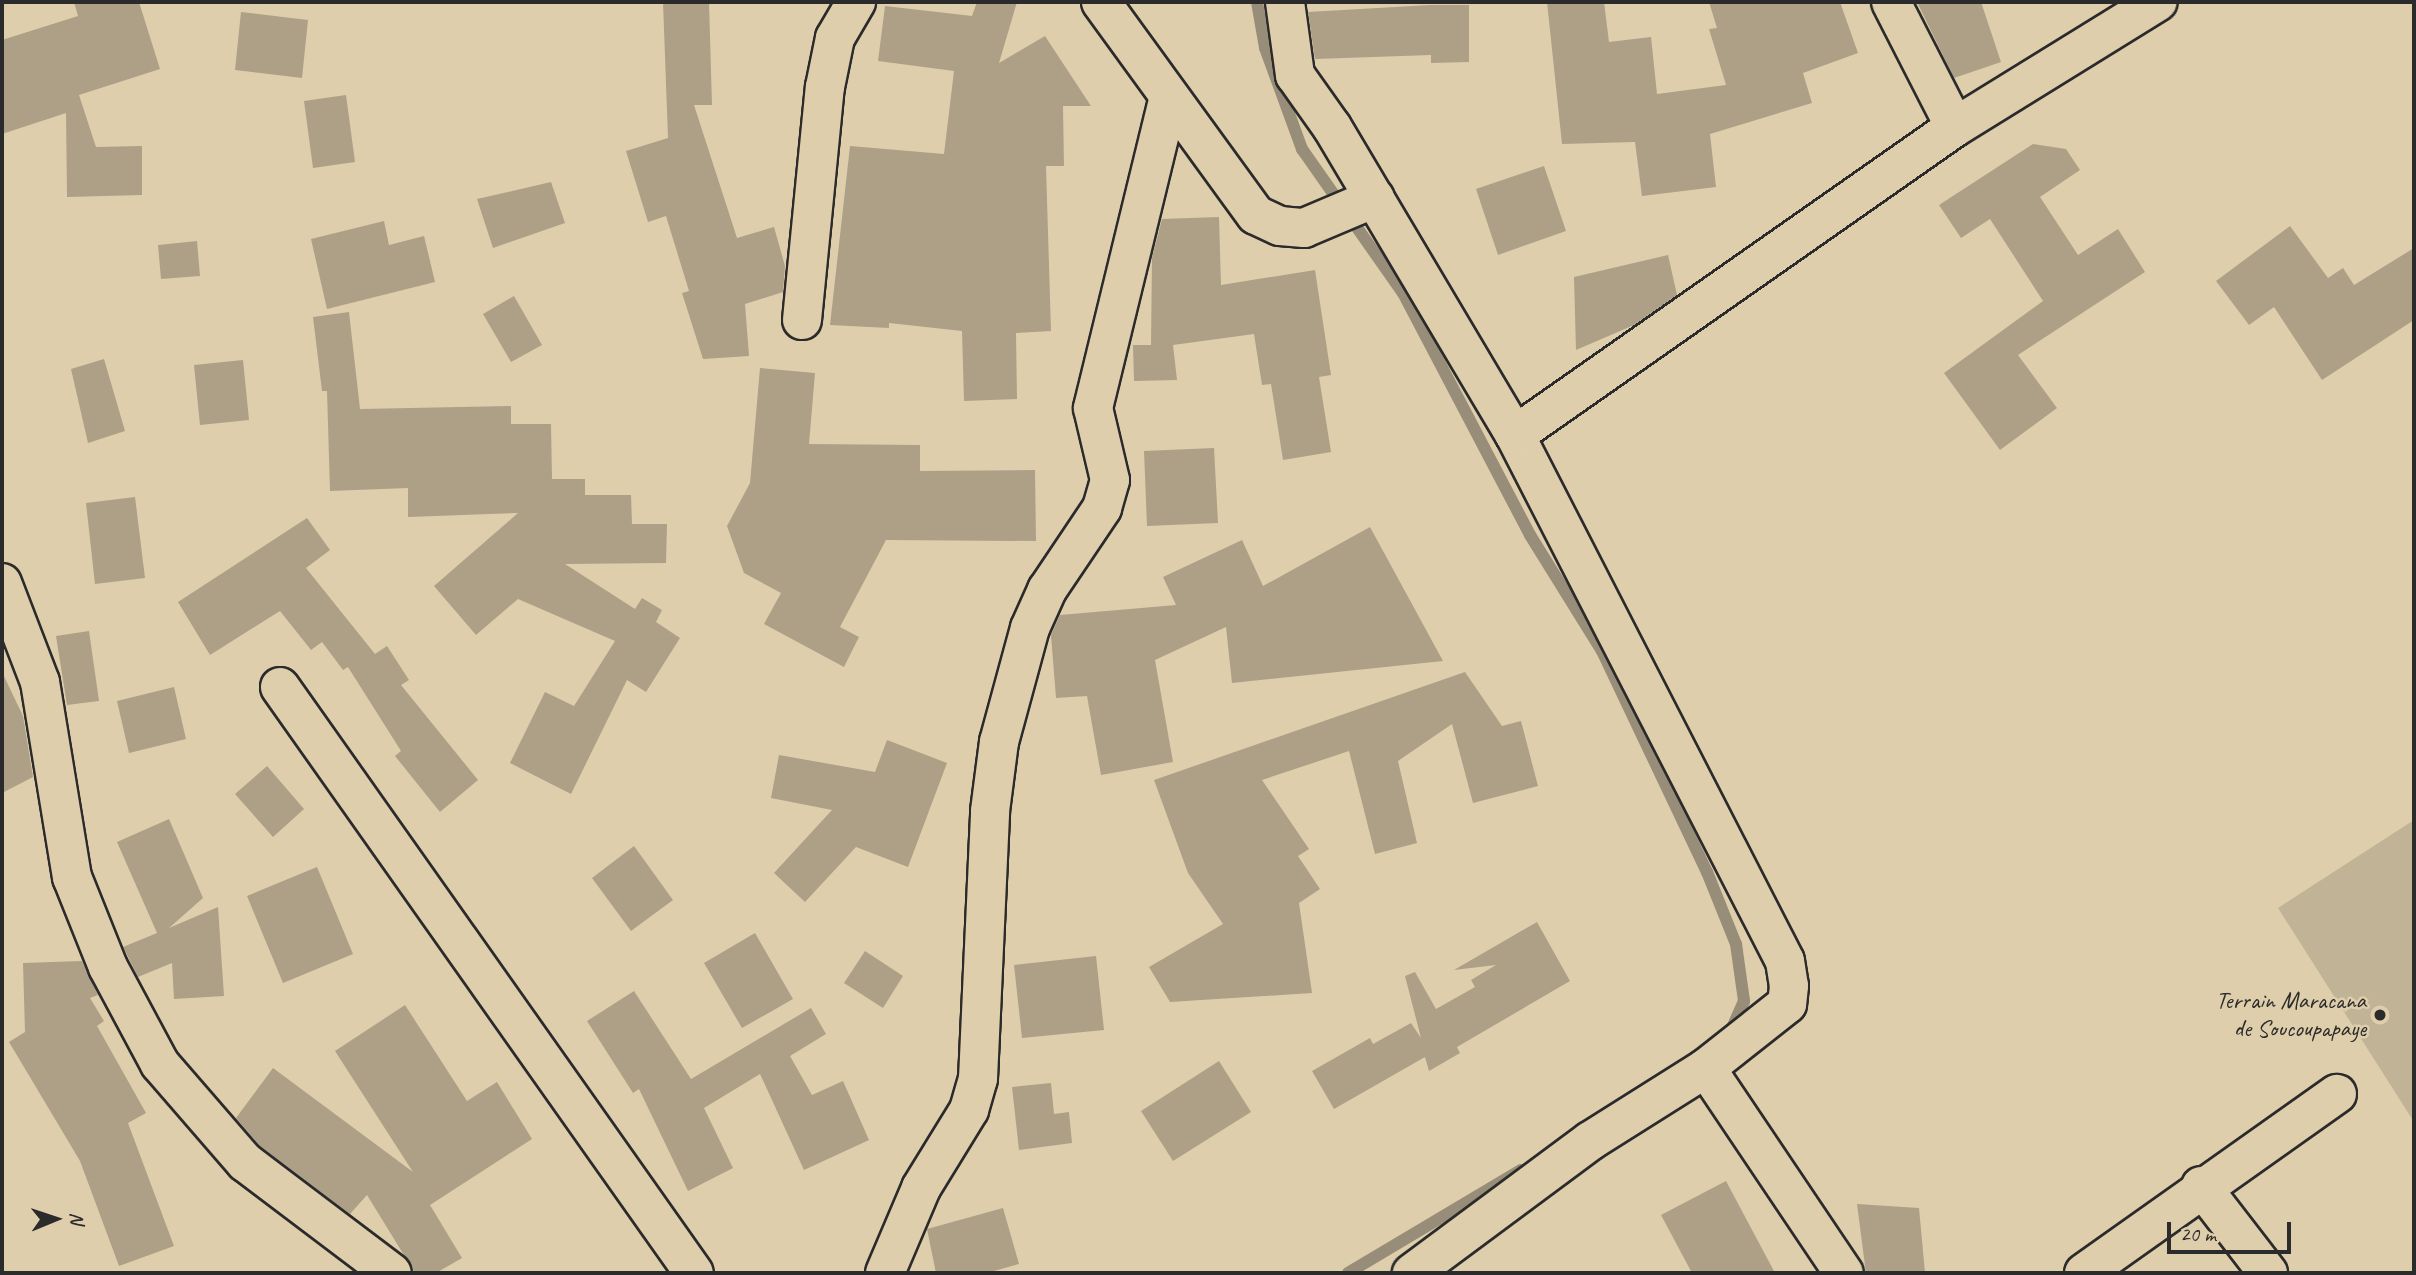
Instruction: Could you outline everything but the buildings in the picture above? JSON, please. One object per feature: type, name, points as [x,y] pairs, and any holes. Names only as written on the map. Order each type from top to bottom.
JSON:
[{"type":"street","points":[[1101,2],[1256,215],[1279,226],[1304,228],[1375,198]]},
{"type":"street","points":[[1285,2],[1296,75],[1375,198],[1515,435],[1785,961],[1787,1004],[1706,1068],[1590,1142],[1412,1273]]},
{"type":"street","points":[[1891,2],[1955,127]]},
{"type":"street","points":[[1515,435],[1955,127],[2157,2]]},
{"type":"street","points":[[802,320],[825,87],[835,38],[852,3]]},
{"type":"street","points":[[885,1273],[921,1188],[969,1110],[978,1079],[990,811],[999,742],[1030,628],[1047,590],[1102,508],[1110,481],[1093,408],[1169,97]]},
{"type":"street","points":[[2,583],[40,682],[72,877],[108,967],[160,1064],[245,1162],[392,1273]]},
{"type":"street","points":[[280,688],[694,1273]]},
{"type":"street","points":[[1706,1068],[1844,1273]]},
{"type":"street","points":[[2084,1273],[2201,1185],[2337,1094]]},
{"type":"street","points":[[2201,1185],[2268,1273]]},
{"type":"shaded area","name":"Terrain Maracana de Soucoupapaye","points":[[2414,820],[2414,1122],[2278,908]]},
{"type":"waterway","points":[[1257,2],[1265,48],[1302,149],[1403,293],[1530,535],[1602,651],[1707,872],[1736,944],[1744,1001],[1730,1033]]},
{"type":"waterway","points":[[1348,1273],[1521,1170]]},
{"type":"place","name":"Terrain Maracana de Soucoupapaye","points":[[2380,1015]]}]
